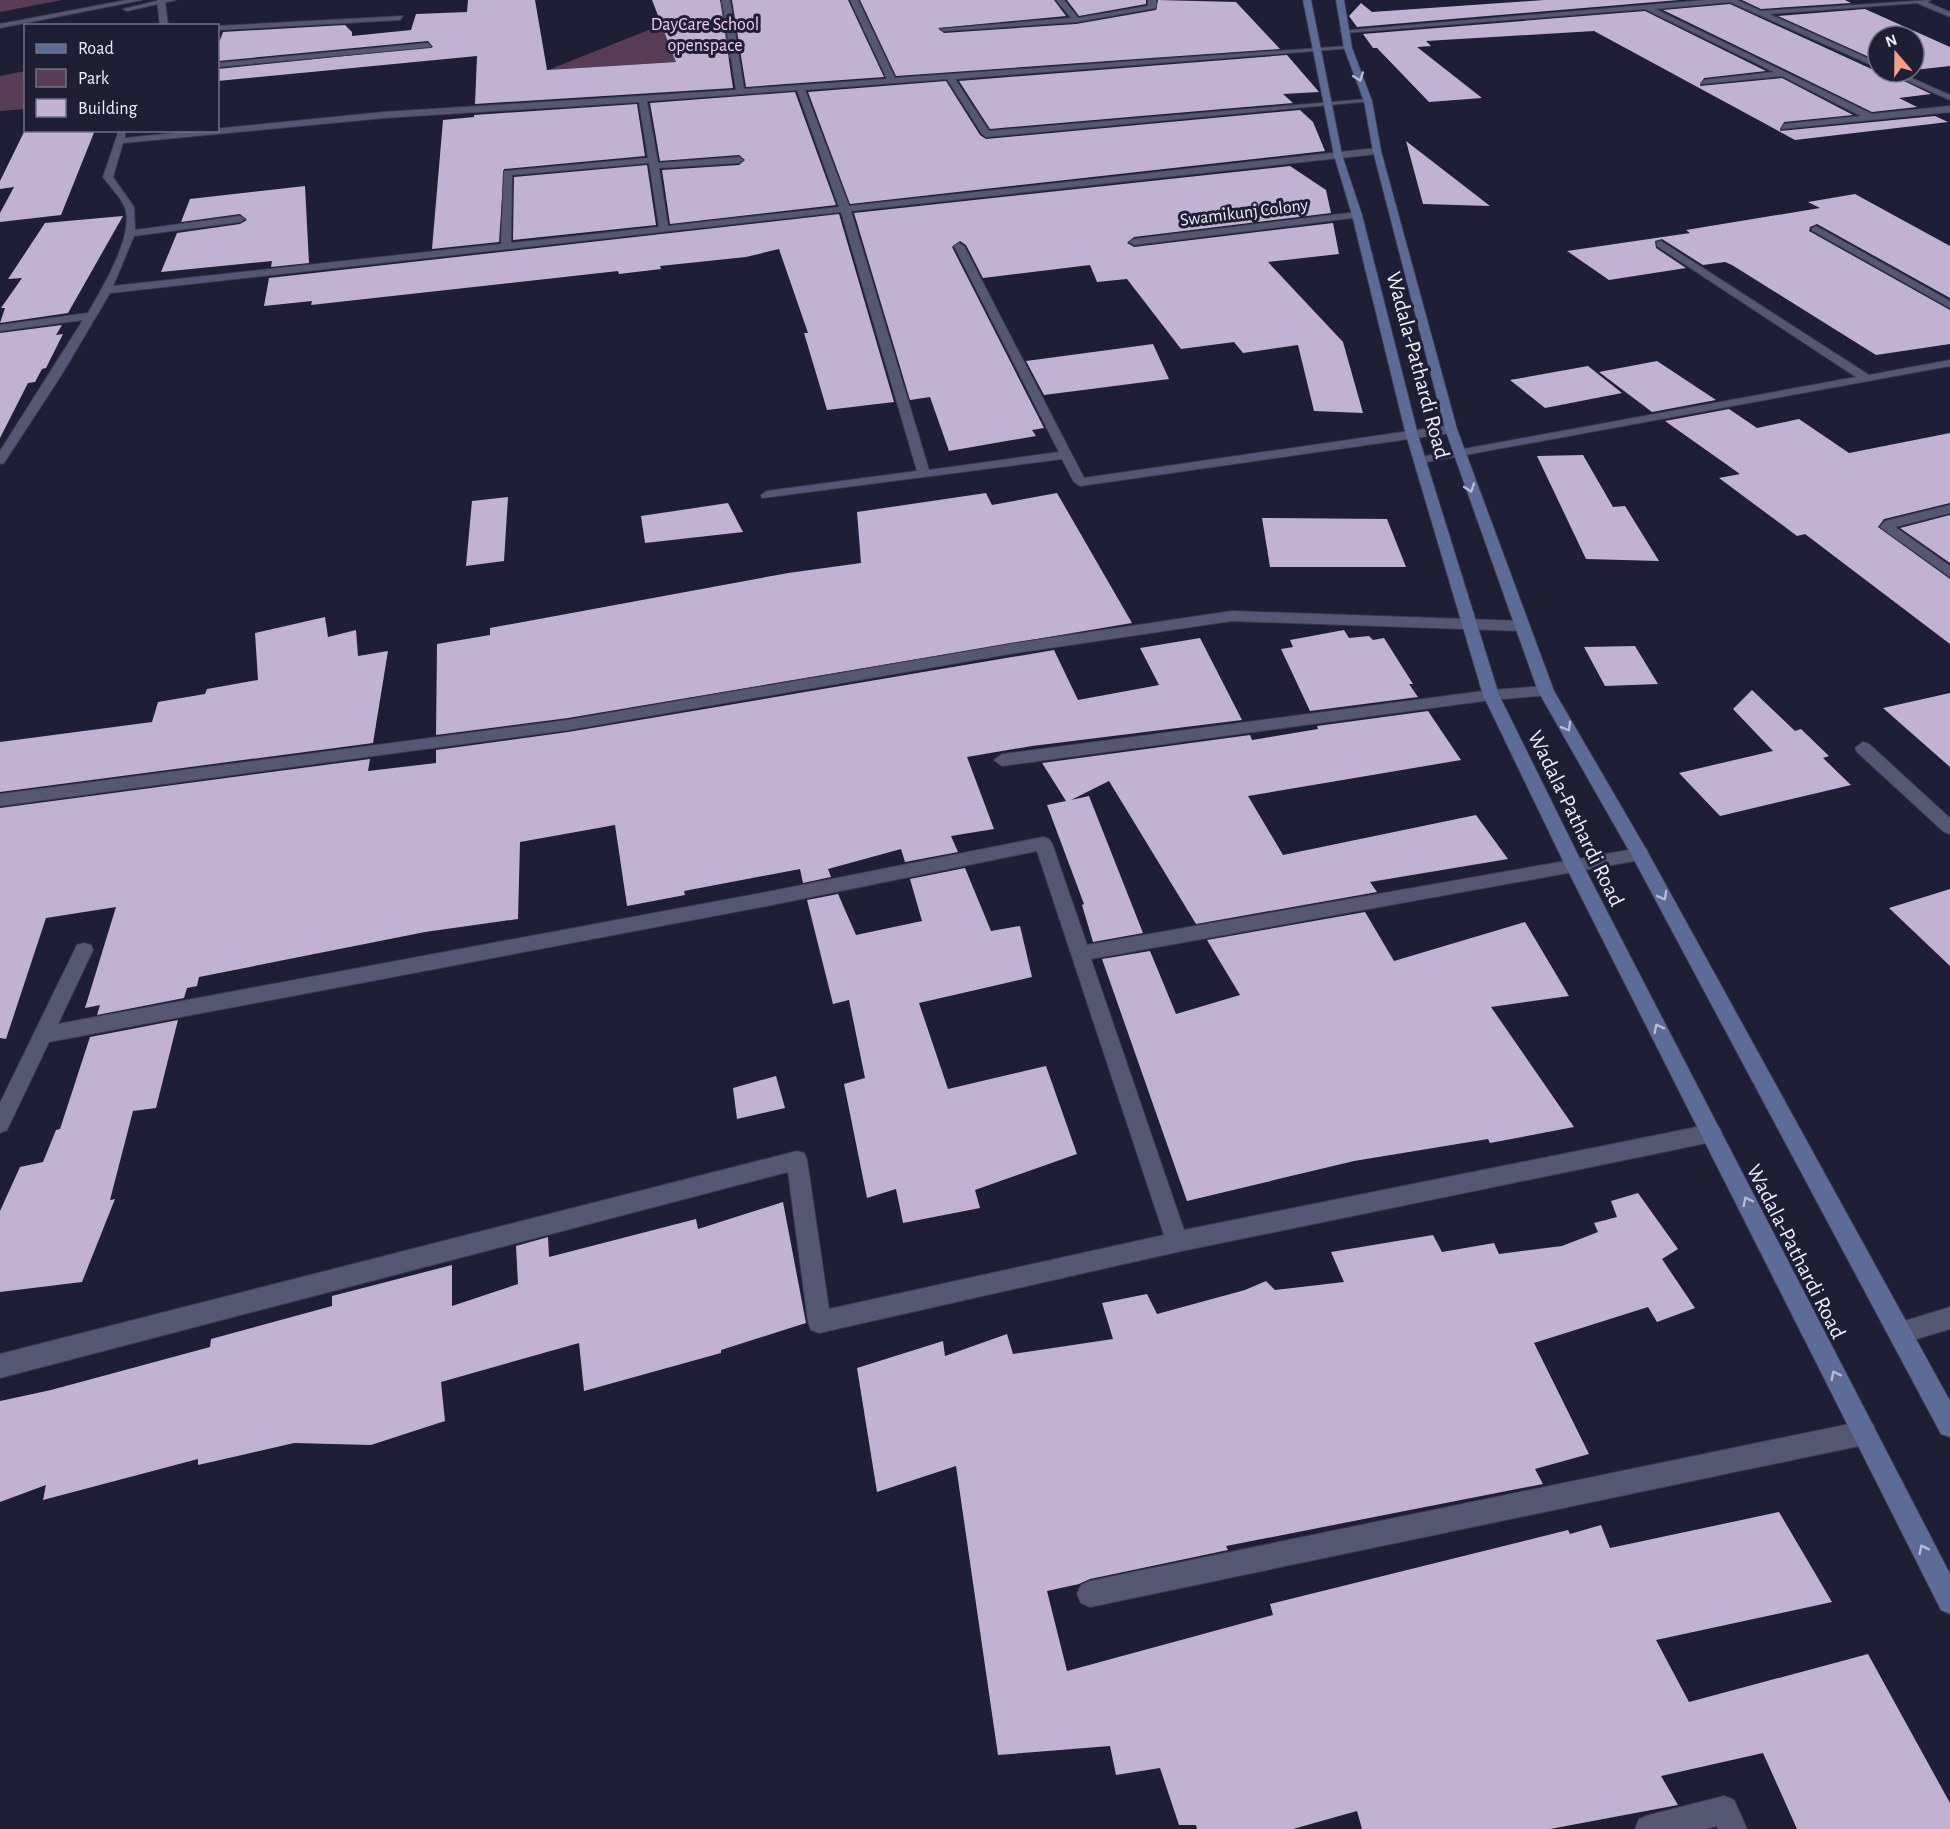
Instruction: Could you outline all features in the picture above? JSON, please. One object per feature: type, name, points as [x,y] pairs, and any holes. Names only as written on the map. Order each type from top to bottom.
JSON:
[{"type":"main road","name":"Wadala-Pathardi Road","points":[[1307,0],[1338,155],[1357,215],[1412,435],[1491,695],[1574,865],[1950,1601]]},
{"type":"main road","name":"Wadala-Pathardi Road","points":[[1340,0],[1348,48],[1368,101],[1377,151],[1451,429],[1546,691],[1640,854],[1950,1425]]},
{"type":"street","points":[[0,26],[138,0]]},
{"type":"street","points":[[60,24],[172,0]]},
{"type":"street","points":[[726,0],[741,92]]},
{"type":"street","points":[[854,0],[892,81]]},
{"type":"street","points":[[1060,0],[1076,20]]},
{"type":"street","points":[[944,29],[1076,20],[1152,8],[1152,0]]},
{"type":"street","points":[[1344,31],[1731,0],[1866,61]]},
{"type":"street","points":[[1917,0],[1950,15]]},
{"type":"street","points":[[1760,13],[1927,0]]},
{"type":"street","points":[[162,1],[164,24]]},
{"type":"street","points":[[1646,7],[1871,117]]},
{"type":"street","points":[[219,28],[400,18]]},
{"type":"street","points":[[356,31],[360,20]]},
{"type":"street","points":[[0,36],[24,30]]},
{"type":"street","points":[[349,52],[352,41]]},
{"type":"street","points":[[219,64],[428,45]]},
{"type":"street","points":[[219,131],[384,115],[643,99],[1348,48]]},
{"type":"street","points":[[1704,82],[1782,74]]},
{"type":"street","points":[[950,77],[986,134],[1368,101]]},
{"type":"street","points":[[1918,84],[1950,98]]},
{"type":"street","points":[[800,87],[845,208],[924,475]]},
{"type":"street","points":[[643,99],[664,228]]},
{"type":"street","points":[[1784,127],[1950,109]]},
{"type":"street","points":[[0,460],[92,316],[131,232],[131,211],[108,177],[122,132]]},
{"type":"street","points":[[119,141],[211,132]]},
{"type":"street","points":[[106,290],[1377,151]]},
{"type":"street","points":[[506,246],[507,173],[653,163],[739,160]]},
{"type":"street","name":"Swamikunj Colony","points":[[1134,242],[1357,215]]},
{"type":"street","points":[[131,232],[240,219]]},
{"type":"street","points":[[1816,229],[1950,305]]},
{"type":"street","points":[[1661,244],[1866,378]]},
{"type":"street","points":[[959,246],[1080,482],[1451,429]]},
{"type":"street","points":[[0,328],[92,316]]},
{"type":"street","points":[[1420,461],[1950,363]]},
{"type":"street","points":[[767,495],[1066,455]]},
{"type":"street","points":[[1950,509],[1890,524],[1887,527],[1950,573]]},
{"type":"street","points":[[0,800],[568,725],[1010,649],[1232,616],[1521,626]]},
{"type":"street","points":[[1002,760],[1491,695],[1546,691]]},
{"type":"street","points":[[1863,748],[1950,828]]},
{"type":"street","points":[[45,1035],[755,901],[1043,843],[1177,1242]]},
{"type":"street","points":[[1080,954],[1640,854]]},
{"type":"street","points":[[0,1124],[45,1035],[84,950]]},
{"type":"street","points":[[0,1366],[796,1160],[819,1322],[1177,1242],[1712,1133]]},
{"type":"street","points":[[1900,1333],[1950,1318]]},
{"type":"street","points":[[1090,1594],[1864,1433]]},
{"type":"street","points":[[1649,1829],[1724,1810],[1733,1829]]},
{"type":"green space","points":[[0,0],[62,0],[0,12]]},
{"type":"green space","name":"DayCare School openspace","points":[[724,0],[735,58],[548,70]]},
{"type":"green space","points":[[24,71],[24,109],[0,111],[0,76]]},
{"type":"building","points":[[468,0],[535,0],[547,70],[676,62],[652,0],[720,0],[733,88],[475,104],[477,56],[219,81],[219,69],[433,47],[428,41],[219,61],[219,42],[223,32],[345,25],[352,32],[352,36],[411,30],[416,14],[467,12]]},
{"type":"building","points":[[732,0],[848,0],[884,77],[746,87]]},
{"type":"building","points":[[860,0],[1054,0],[1066,16],[938,28],[944,33],[1076,24],[1156,10],[1158,0],[1236,2],[1280,49],[896,76]]},
{"type":"building","points":[[1067,0],[1146,0],[1146,4],[1079,16]]},
{"type":"building","points":[[1544,0],[1679,0],[1357,27],[1349,16],[1361,3],[1372,12]]},
{"type":"building","points":[[1742,0],[1845,0],[1851,3],[1761,9]]},
{"type":"building","points":[[1730,4],[1866,66],[1866,84],[1910,84],[1931,94],[1899,98],[1917,107],[1872,112],[1663,10]]},
{"type":"building","points":[[1865,9],[1899,24],[1866,24],[1866,56],[1778,16]]},
{"type":"building","points":[[1645,11],[1766,71],[1704,78],[1700,86],[1782,78],[1853,115],[1784,122],[1780,131],[1935,116],[1948,122],[1795,140],[1594,31],[1426,41],[1431,46],[1417,47],[1482,98],[1429,102],[1377,48],[1373,48],[1363,34]]},
{"type":"building","points":[[1926,36],[1950,47],[1950,66],[1926,69]]},
{"type":"building","points":[[1287,55],[1319,92],[1283,94],[1293,103],[990,129],[959,81]]},
{"type":"building","points":[[946,81],[980,135],[986,139],[1300,110],[1313,122],[1325,151],[850,204],[808,92]]},
{"type":"building","points":[[795,92],[836,205],[670,224],[662,170],[739,165],[745,160],[739,155],[660,161],[650,103]]},
{"type":"building","points":[[637,104],[645,156],[504,169],[499,242],[432,249],[443,120],[474,117],[474,115]]},
{"type":"building","points":[[24,132],[94,132],[61,215],[0,222],[0,213],[14,187],[0,189],[0,181]]},
{"type":"building","points":[[1406,141],[1490,206],[1423,204]]},
{"type":"building","points":[[647,165],[656,225],[513,240],[514,177]]},
{"type":"building","points":[[1290,166],[1326,190],[1331,213],[1134,237],[1127,243],[1134,247],[1333,223],[1339,254],[1268,262],[1343,342],[1363,413],[1314,411],[1298,345],[1243,353],[1234,342],[1181,349],[1127,279],[1097,282],[1090,265],[983,278],[966,245],[960,241],[952,247],[1044,428],[1032,430],[1036,436],[949,451],[930,397],[910,400],[854,213]]},
{"type":"building","points":[[305,186],[309,263],[271,267],[272,261],[161,272],[177,233],[240,224],[247,220],[240,214],[181,222],[190,199]]},
{"type":"building","points":[[1855,194],[1950,246],[1950,298],[1817,224],[1810,227],[1809,231],[1950,310],[1950,344],[1876,355],[1732,265],[1725,262],[1703,265],[1662,239],[1655,241],[1656,248],[1686,268],[1609,280],[1567,251],[1690,233],[1686,230],[1820,208],[1808,202]]},
{"type":"building","points":[[839,214],[894,402],[827,410],[804,333],[808,333],[779,249],[746,257],[660,266],[661,269],[619,274],[618,271],[311,305],[312,301],[264,306],[269,278]]},
{"type":"building","points":[[123,216],[68,313],[0,323],[5,308],[1,308],[22,278],[8,279],[45,223]]},
{"type":"building","points":[[62,325],[56,335],[63,334],[46,368],[42,369],[35,382],[28,383],[0,438],[0,333]]},
{"type":"building","points":[[1153,344],[1169,379],[1044,395],[1026,361]]},
{"type":"building","points":[[1657,361],[1716,400],[1652,412],[1599,372]]},
{"type":"building","points":[[1588,366],[1622,393],[1545,408],[1510,380]]},
{"type":"building","points":[[1729,409],[1757,428],[1799,419],[1849,453],[1950,433],[1950,503],[1884,519],[1878,527],[1950,579],[1950,644],[1805,534],[1797,536],[1719,478],[1740,474],[1665,421]]},
{"type":"building","points":[[1583,455],[1613,507],[1625,506],[1659,561],[1586,559],[1537,456]]},
{"type":"building","points":[[986,493],[992,505],[1057,493],[1132,623],[568,718],[436,735],[437,644],[490,635],[490,628],[788,573],[861,563],[857,512]]},
{"type":"building","points":[[508,497],[504,561],[466,566],[472,501]]},
{"type":"building","points":[[728,503],[743,532],[645,543],[641,516]]},
{"type":"building","points":[[1950,515],[1950,563],[1900,528]]},
{"type":"building","points":[[1262,518],[1387,519],[1406,567],[1270,567]]},
{"type":"building","points":[[325,617],[328,637],[356,630],[358,656],[388,651],[373,743],[0,792],[0,742],[152,722],[158,702],[205,694],[207,689],[258,680],[255,633]]},
{"type":"building","points":[[1344,630],[1349,638],[1369,636],[1373,640],[1384,638],[1413,684],[1409,684],[1418,697],[1310,711],[1281,649],[1293,647],[1290,640]]},
{"type":"building","points":[[1200,638],[1242,720],[1032,746],[967,757],[994,829],[951,836],[958,852],[905,862],[901,849],[828,869],[831,877],[803,883],[800,869],[684,891],[685,895],[627,906],[615,825],[520,842],[518,919],[425,932],[199,977],[197,986],[187,988],[184,998],[97,1015],[100,1005],[85,1008],[116,907],[46,918],[6,1039],[0,1038],[0,808],[370,759],[368,771],[436,763],[436,750],[568,732],[1054,650],[1078,700],[1159,685],[1140,648]]},
{"type":"building","points":[[1635,646],[1658,684],[1605,686],[1584,647]]},
{"type":"building","points":[[1752,690],[1795,731],[1801,729],[1829,756],[1823,758],[1851,785],[1720,816],[1679,773],[1773,751],[1733,709]]},
{"type":"building","points":[[1950,693],[1950,767],[1883,708]]},
{"type":"building","points":[[1428,711],[1461,760],[1248,796],[1283,855],[1476,815],[1508,859],[1370,882],[1377,892],[1196,924],[1109,781],[1071,800],[1089,796],[1143,933],[1093,942],[1082,905],[1084,904],[1047,805],[1066,801],[1042,763],[1250,735],[1252,740],[1318,729],[1317,726]]},
{"type":"building","points":[[965,868],[991,931],[1020,926],[1032,977],[919,1003],[948,1089],[1046,1066],[1077,1154],[975,1190],[980,1208],[903,1223],[896,1189],[867,1198],[844,1084],[865,1078],[849,1000],[833,1004],[807,900],[838,894],[856,935],[922,921],[910,879]]},
{"type":"building","points":[[1950,889],[1950,966],[1889,908]]},
{"type":"building","points":[[1365,912],[1394,961],[1525,922],[1569,996],[1491,1007],[1574,1127],[1490,1143],[1488,1139],[1354,1161],[1187,1201],[1102,959],[1150,951],[1176,1014],[1240,995],[1207,940]]},
{"type":"building","points":[[178,1020],[156,1108],[133,1111],[110,1200],[115,1199],[82,1282],[0,1292],[0,1211],[20,1167],[43,1162],[56,1130],[60,1129],[90,1037]]},
{"type":"building","points":[[776,1076],[785,1108],[737,1119],[733,1088]]},
{"type":"building","points":[[1638,1193],[1678,1249],[1662,1259],[1695,1308],[1657,1322],[1648,1307],[1534,1343],[1589,1454],[1535,1469],[1543,1484],[1226,1546],[1228,1550],[1090,1579],[1079,1584],[1047,1591],[1067,1671],[1273,1615],[1270,1604],[1568,1530],[1570,1534],[1601,1525],[1610,1548],[1779,1512],[1832,1602],[1656,1640],[1689,1702],[1868,1654],[1950,1803],[1950,1829],[1797,1829],[1763,1753],[1661,1776],[1678,1805],[1550,1829],[1362,1829],[1357,1811],[1293,1829],[1197,1829],[1196,1825],[1179,1825],[1160,1768],[1116,1775],[1110,1746],[998,1755],[956,1466],[877,1492],[857,1368],[943,1341],[945,1356],[1007,1334],[1013,1354],[1113,1339],[1102,1303],[1147,1294],[1157,1314],[1245,1290],[1266,1281],[1275,1290],[1344,1282],[1331,1252],[1433,1235],[1442,1252],[1494,1243],[1499,1254],[1562,1246],[1598,1232],[1594,1223],[1617,1217],[1611,1201]]},
{"type":"building","points":[[783,1202],[806,1323],[721,1350],[721,1353],[584,1391],[579,1343],[441,1382],[445,1421],[371,1445],[294,1443],[198,1465],[198,1459],[43,1500],[46,1485],[0,1502],[0,1401],[51,1390],[210,1347],[211,1339],[332,1306],[332,1296],[452,1265],[452,1306],[518,1284],[516,1246],[548,1237],[549,1257],[696,1219],[698,1229]]}]
